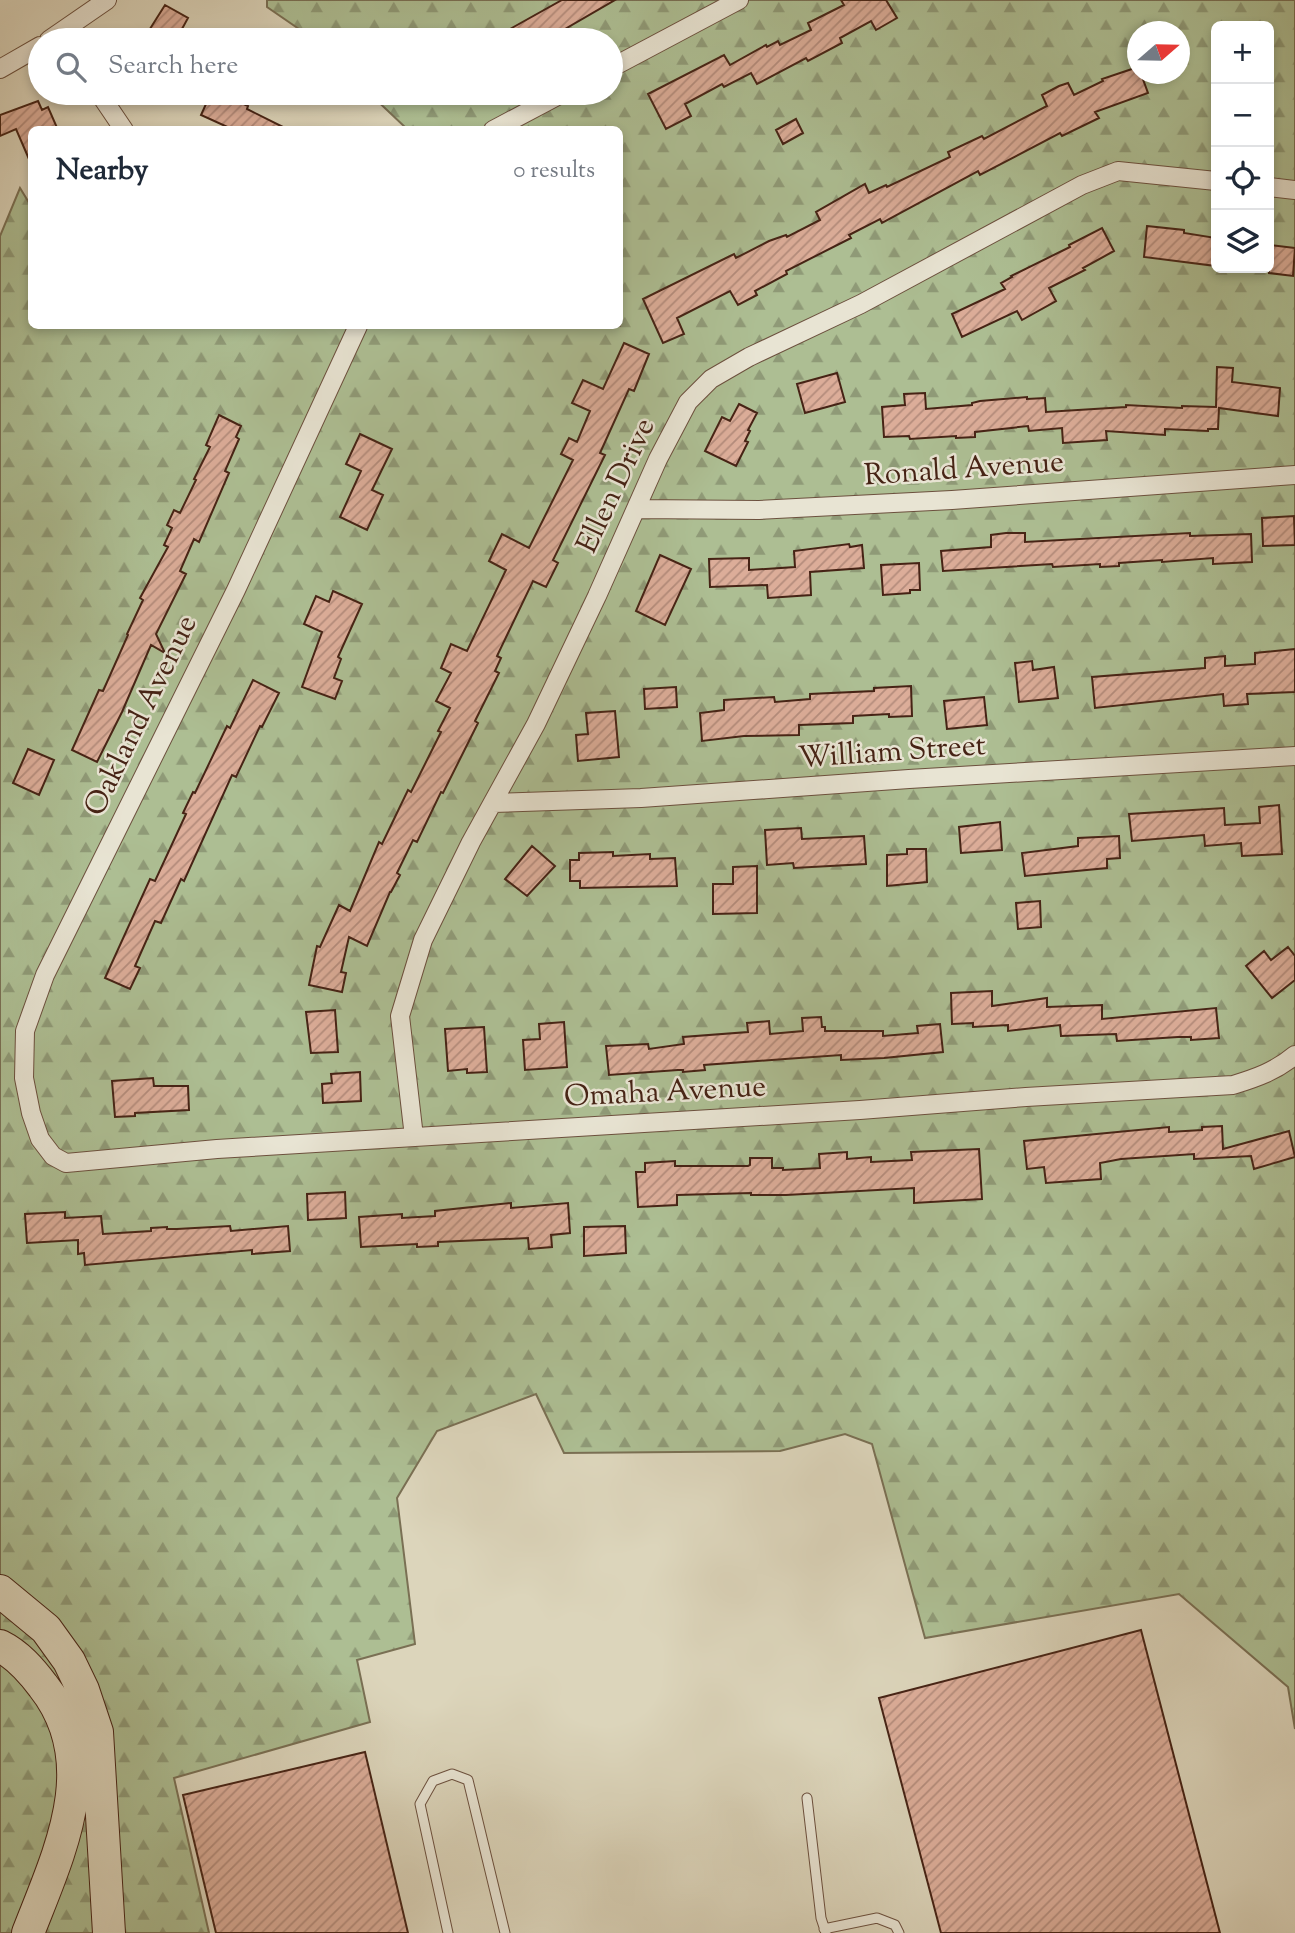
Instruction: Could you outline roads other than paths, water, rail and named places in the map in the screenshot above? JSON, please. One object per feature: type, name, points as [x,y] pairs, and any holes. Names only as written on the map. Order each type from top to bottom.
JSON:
[{"type":"highway","points":[[0,1591],[46,1629],[61,1650],[83,1690],[97,1732],[109,1933]]},
{"type":"highway","points":[[0,1646],[10,1651],[31,1670],[50,1695],[63,1717],[74,1770],[73,1795],[65,1836],[28,1933]]},
{"type":"street","points":[[71,28],[107,0]]},
{"type":"street","points":[[623,62],[739,0]]},
{"type":"street","points":[[0,69],[28,53]]},
{"type":"street","points":[[107,105],[121,126]]},
{"type":"street","points":[[501,126],[540,105]]},
{"type":"street","name":"Ellen Drive","points":[[414,1137],[400,1016],[423,940],[536,724],[658,459],[688,402],[711,379],[749,357],[861,304],[1082,185],[1118,171],[1211,180]]},
{"type":"street","points":[[1274,188],[1295,190]]},
{"type":"street","name":"Oakland Avenue","points":[[40,1139],[31,1113],[24,1078],[25,1031],[45,975],[236,590],[357,329]]},
{"type":"street","name":"Ronald Avenue","points":[[636,509],[759,510],[952,500],[1295,475]]},
{"type":"street","name":"William Street","points":[[493,803],[669,796],[1295,756]]},
{"type":"street","name":"Omaha Avenue","points":[[40,1139],[53,1156],[66,1163],[217,1149],[860,1111],[1026,1097],[1233,1085],[1264,1076],[1295,1055]]},
{"type":"lane","points":[[448,1933],[420,1804],[433,1781],[452,1774],[468,1780],[505,1933]]},
{"type":"lane","points":[[807,1798],[821,1918],[825,1931],[850,1922],[877,1918],[895,1925],[899,1933]]}]
